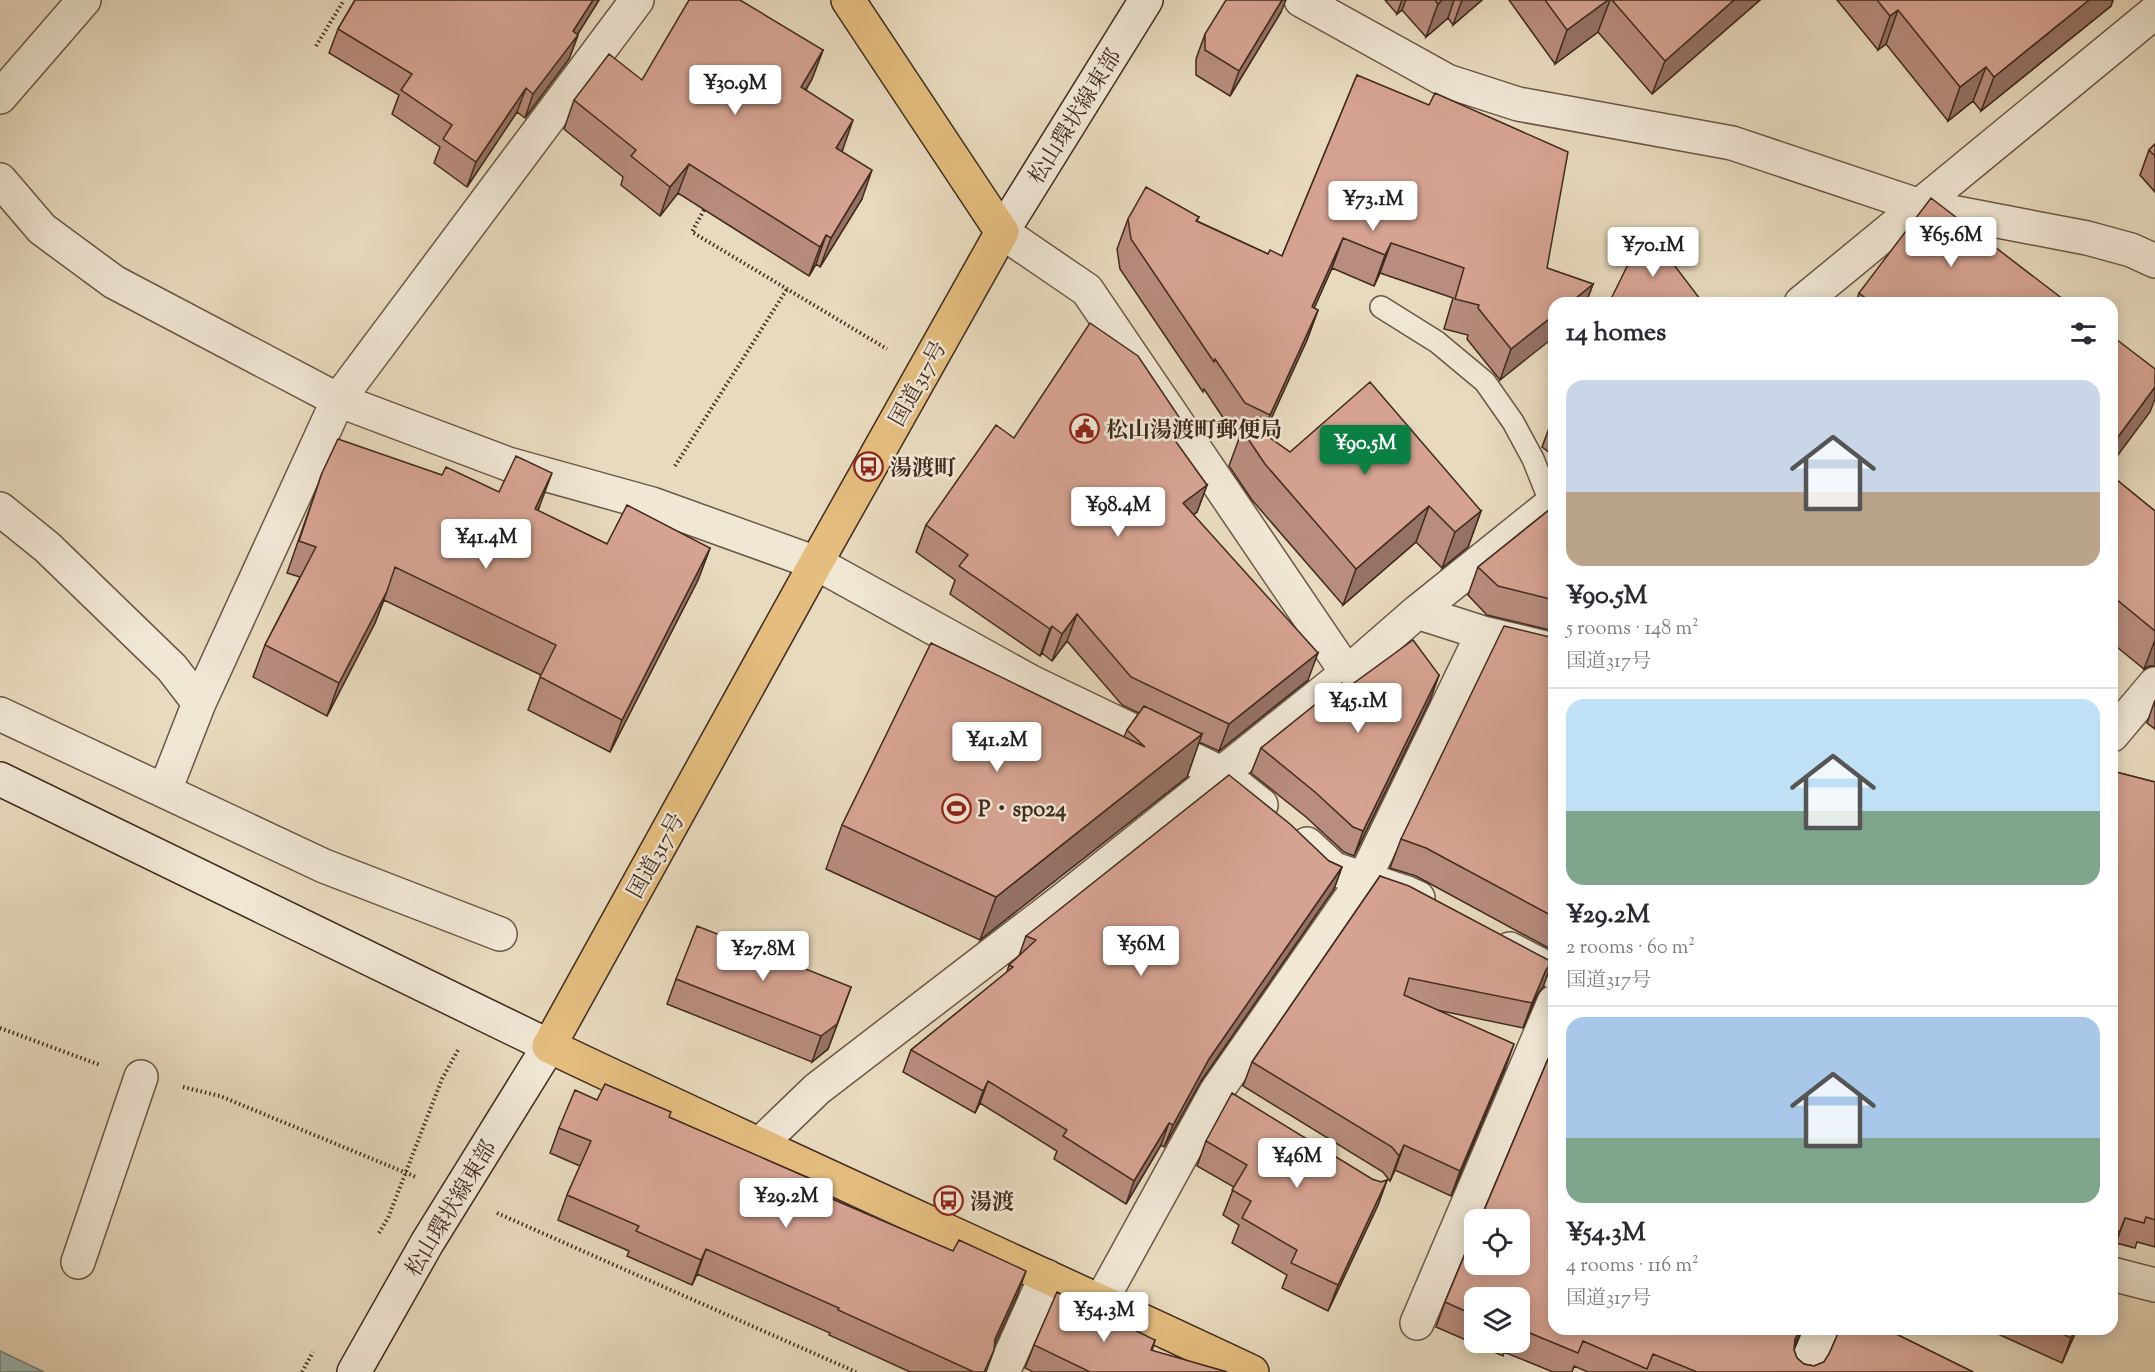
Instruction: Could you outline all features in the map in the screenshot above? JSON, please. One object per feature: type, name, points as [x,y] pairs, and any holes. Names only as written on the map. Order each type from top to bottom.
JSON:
[{"type":"highway","points":[[848,0],[1002,232]]},
{"type":"highway","name":"国道317号","points":[[549,1046],[1002,232]]},
{"type":"highway","points":[[549,1046],[1252,1372]]},
{"type":"street","points":[[0,97],[84,0]]},
{"type":"street","points":[[165,790],[199,703],[338,400],[637,0]]},
{"type":"street","name":"松山環状線東部","points":[[1002,232],[1146,0]]},
{"type":"street","points":[[1301,0],[1447,81],[1518,104],[1732,143],[1920,206],[2086,238],[2131,250],[2155,261]]},
{"type":"street","points":[[1808,297],[2155,12]]},
{"type":"street","points":[[0,180],[42,228],[114,282],[338,400],[508,464],[652,504],[816,563],[1033,683],[1221,773],[1294,832],[1334,869],[1407,893],[1439,910]]},
{"type":"street","points":[[1002,232],[1087,290],[1347,673]]},
{"type":"street","points":[[759,1145],[817,1089],[1063,900],[1347,673],[1417,612],[1548,507]]},
{"type":"street","points":[[0,509],[47,547],[164,660],[199,703]]},
{"type":"street","points":[[1417,612],[1483,633],[1548,649]]},
{"type":"street","points":[[1101,1301],[1216,1092],[1364,879],[1483,633]]},
{"type":"street","points":[[2118,728],[2155,684]]},
{"type":"street","points":[[0,714],[324,866],[500,934]]},
{"type":"street","points":[[0,779],[549,1046]]},
{"type":"street","points":[[1481,932],[1548,969]]},
{"type":"street","points":[[1417,1323],[1548,1016]]},
{"type":"street","name":"松山環状線東部","points":[[354,1372],[427,1243],[549,1046]]},
{"type":"street","points":[[78,1262],[141,1077]]},
{"type":"street","points":[[1216,1092],[1245,1110]]},
{"type":"street","points":[[2118,1274],[2153,1275]]},
{"type":"street","points":[[1003,1372],[1046,1276]]},
{"type":"street","points":[[1803,1372],[1819,1335]]},
{"type":"lane","points":[[1381,307],[1437,342],[1485,382],[1513,422],[1548,492]]},
{"type":"path","points":[[316,46],[344,0]]},
{"type":"path","points":[[709,202],[692,232],[924,371]]},
{"type":"path","points":[[652,504],[787,289]]},
{"type":"path","points":[[376,1239],[388,1218],[442,1079]]},
{"type":"path","points":[[302,1372],[313,1352]]},
{"type":"water","points":[[0,1351],[44,1372],[0,1372]]},
{"type":"building","points":[[355,0],[593,0],[573,31],[578,35],[533,94],[526,88],[476,162],[443,139],[452,125],[401,90],[412,74],[338,29]]},
{"type":"building","points":[[689,0],[740,0],[823,50],[801,87],[853,120],[836,148],[872,170],[831,238],[826,235],[820,247],[689,164],[670,187],[631,156],[636,150],[574,100],[609,54],[642,80]]},
{"type":"building","points":[[1226,0],[1282,0],[1239,71],[1205,50],[1205,34]]},
{"type":"building","points":[[1545,0],[1608,0],[1567,30]]},
{"type":"building","points":[[1612,0],[1734,0],[1665,61]]},
{"type":"building","points":[[1877,0],[2089,0],[1994,77],[1986,67],[1960,87],[1898,10],[1890,16]]},
{"type":"building","points":[[1357,75],[1429,105],[1435,93],[1568,152],[1547,268],[1593,284],[1577,297],[1548,297],[1548,320],[1511,349],[1478,308],[1479,305],[1455,299],[1464,268],[1391,243],[1385,255],[1343,238],[1312,307],[1318,310],[1270,415],[1245,403],[1215,359],[1214,362],[1131,239],[1128,219],[1146,187],[1199,217],[1196,221],[1268,254],[1270,250],[1282,256]]},
{"type":"building","points":[[2155,144],[2155,156],[2149,150]]},
{"type":"building","points":[[1931,198],[2060,297],[1864,297],[1859,293]]},
{"type":"building","points":[[1646,228],[1698,297],[1612,297]]},
{"type":"building","points":[[1090,323],[1138,356],[1179,417],[1169,432],[1207,485],[1183,503],[1318,653],[1229,724],[1131,677],[1077,614],[1062,634],[1052,626],[1050,629],[959,566],[968,555],[926,525],[996,425],[1014,438]]},
{"type":"building","points":[[2118,341],[2155,369],[2155,387],[2118,437]]},
{"type":"building","points":[[1370,382],[1481,511],[1455,532],[1429,506],[1356,569],[1265,464],[1242,430],[1249,423],[1290,452]]},
{"type":"building","points":[[338,439],[442,475],[446,467],[499,492],[516,456],[552,473],[535,509],[607,544],[627,505],[710,548],[622,720],[540,677],[556,645],[395,567],[387,591],[339,683],[265,645],[316,547],[299,541],[322,473]]},
{"type":"building","points":[[2118,481],[2155,511],[2155,631],[2118,601]]},
{"type":"building","points":[[1548,511],[1548,598],[1498,586],[1478,567]]},
{"type":"building","points":[[1504,626],[1548,637],[1548,914],[1426,848],[1401,839]]},
{"type":"building","points":[[1413,640],[1439,675],[1363,831],[1353,827],[1261,748],[1342,683],[1347,688]]},
{"type":"building","points":[[931,643],[1145,747],[1127,730],[1144,706],[1202,734],[996,897],[842,825]]},
{"type":"building","points":[[2118,773],[2155,782],[2155,1220],[2146,1217],[2144,1223],[2125,1218],[2118,1232]]},
{"type":"building","points":[[1229,775],[1290,824],[1329,861],[1342,867],[1209,1059],[1173,1125],[1169,1123],[1134,1181],[1063,1136],[1067,1130],[988,1081],[983,1091],[911,1050],[1013,967],[1009,965],[1036,940],[1026,936]]},
{"type":"building","points":[[1380,876],[1409,886],[1548,960],[1548,967],[1532,1003],[1409,978],[1404,995],[1514,1044],[1460,1171],[1404,1145],[1399,1156],[1392,1147],[1252,1062]]},
{"type":"building","points":[[697,926],[851,987],[837,1024],[821,1036],[676,979]]},
{"type":"building","points":[[1548,1059],[1548,1335],[1797,1335],[1794,1350],[1797,1358],[1804,1364],[1814,1366],[1824,1362],[1837,1335],[1898,1335],[1973,1372],[1697,1372],[1653,1354],[1647,1369],[1583,1341],[1578,1353],[1530,1333],[1530,1287],[1464,1287],[1464,1311],[1445,1302],[1464,1256],[1464,1275],[1530,1275],[1530,1209],[1485,1209]]},
{"type":"building","points":[[605,1084],[671,1112],[669,1117],[820,1183],[816,1192],[953,1251],[959,1240],[1026,1271],[995,1339],[994,1350],[984,1372],[974,1372],[838,1310],[839,1308],[706,1249],[701,1260],[636,1231],[639,1226],[567,1195],[591,1141],[559,1128],[575,1090],[597,1100]]},
{"type":"building","points":[[1232,1093],[1372,1179],[1381,1182],[1387,1180],[1338,1285],[1291,1263],[1297,1250],[1242,1218],[1251,1201],[1232,1190],[1247,1165],[1206,1141]]},
{"type":"building","points":[[1057,1292],[1155,1340],[1151,1350],[1227,1372],[1090,1372],[1034,1345]]},
{"type":"place","name":"松山湯渡町郵便局","points":[[1085,429]]},
{"type":"place","name":"湯渡町","points":[[869,467]]},
{"type":"place","name":"P・spo24","points":[[957,808]]},
{"type":"place","name":"湯渡","points":[[949,1201]]}]
